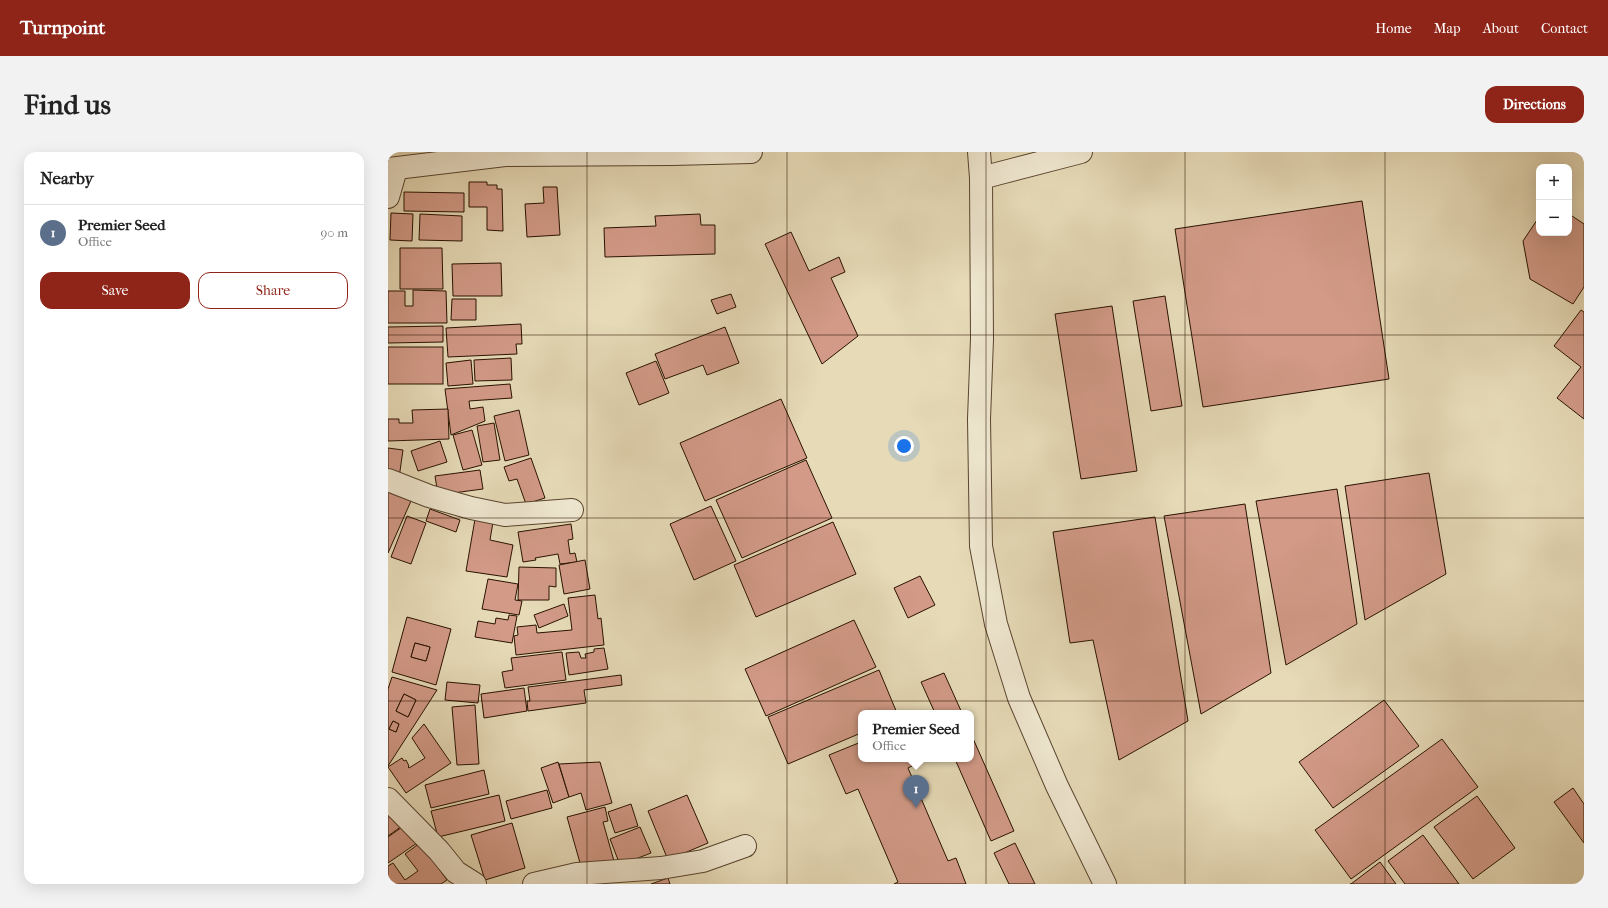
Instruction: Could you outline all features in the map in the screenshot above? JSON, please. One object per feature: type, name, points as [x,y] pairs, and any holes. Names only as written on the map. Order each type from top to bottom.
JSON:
[{"type":"street","points":[[388,197],[392,169],[505,155],[751,152]]},
{"type":"street","points":[[979,152],[981,178],[982,339],[979,419],[981,546],[996,624],[1019,698],[1057,786],[1104,884]]},
{"type":"street","points":[[981,178],[1081,152]]},
{"type":"street","points":[[388,480],[429,496],[471,508],[505,515],[572,510]]},
{"type":"street","points":[[388,799],[456,872],[475,884]]},
{"type":"street","points":[[534,884],[577,874],[661,868],[703,861],[745,846]]},
{"type":"building","points":[[469,182],[487,182],[487,185],[497,185],[497,189],[502,189],[503,231],[487,230],[487,207],[469,207]]},
{"type":"building","points":[[543,187],[557,187],[560,235],[527,237],[525,204],[544,203]]},
{"type":"building","points":[[404,192],[464,193],[464,212],[404,211]]},
{"type":"building","points":[[1362,201],[1389,379],[1203,407],[1175,229]]},
{"type":"building","points":[[391,213],[413,214],[412,241],[390,240]]},
{"type":"building","points":[[420,214],[462,216],[462,241],[419,240]]},
{"type":"building","points":[[700,214],[701,225],[715,225],[715,254],[605,257],[604,228],[656,226],[655,216]]},
{"type":"building","points":[[1572,216],[1584,224],[1584,287],[1573,304],[1530,279],[1523,241],[1536,222],[1536,236],[1572,236]]},
{"type":"building","points":[[791,232],[809,271],[839,257],[845,272],[831,278],[858,336],[822,364],[765,244]]},
{"type":"building","points":[[400,248],[442,248],[443,289],[400,289]]},
{"type":"building","points":[[501,263],[502,296],[453,296],[452,264]]},
{"type":"building","points":[[413,290],[446,291],[447,323],[388,323],[388,291],[405,291],[405,306],[413,306]]},
{"type":"building","points":[[731,294],[736,307],[717,314],[711,300]]},
{"type":"building","points":[[1165,296],[1182,406],[1151,411],[1133,301]]},
{"type":"building","points":[[452,299],[476,299],[476,320],[451,320]]},
{"type":"building","points":[[1112,306],[1137,471],[1081,479],[1055,314]]},
{"type":"building","points":[[1581,310],[1584,312],[1584,419],[1557,398],[1581,367],[1554,346]]},
{"type":"building","points":[[521,324],[522,344],[516,344],[517,354],[448,357],[446,328]]},
{"type":"building","points":[[443,326],[443,342],[388,343],[388,327]]},
{"type":"building","points":[[725,327],[739,363],[707,375],[703,365],[665,379],[655,354]]},
{"type":"building","points":[[388,347],[443,347],[443,384],[388,384]]},
{"type":"building","points":[[511,358],[512,380],[475,381],[474,360]]},
{"type":"building","points":[[471,360],[473,384],[448,386],[446,363]]},
{"type":"building","points":[[656,361],[669,393],[639,405],[626,373]]},
{"type":"building","points":[[510,384],[512,398],[469,401],[470,409],[483,407],[485,421],[451,435],[445,389]]},
{"type":"building","points":[[781,399],[807,458],[705,501],[680,443]]},
{"type":"building","points":[[448,409],[449,439],[388,441],[388,419],[399,419],[399,423],[413,423],[412,410]]},
{"type":"building","points":[[519,410],[529,455],[505,461],[494,416]]},
{"type":"building","points":[[494,423],[500,460],[483,462],[477,426]]},
{"type":"building","points":[[472,430],[482,465],[463,470],[453,435]]},
{"type":"building","points":[[440,441],[447,462],[418,471],[411,451]]},
{"type":"building","points":[[388,448],[403,450],[399,478],[388,476]]},
{"type":"building","points":[[531,458],[545,498],[526,504],[517,479],[509,481],[504,467]]},
{"type":"building","points":[[806,460],[832,518],[742,558],[716,500]]},
{"type":"building","points":[[480,470],[483,489],[438,495],[435,476]]},
{"type":"building","points":[[1429,473],[1446,574],[1365,620],[1345,486]]},
{"type":"building","points":[[1337,489],[1357,624],[1286,665],[1256,501]]},
{"type":"building","points":[[388,491],[411,501],[388,553]]},
{"type":"building","points":[[1245,504],[1271,673],[1201,714],[1164,516]]},
{"type":"building","points":[[711,506],[736,561],[694,580],[670,524]]},
{"type":"building","points":[[430,509],[460,520],[456,532],[426,521]]},
{"type":"building","points":[[407,516],[426,523],[411,564],[391,557]]},
{"type":"building","points":[[1155,517],[1188,721],[1119,760],[1093,640],[1070,643],[1053,532]]},
{"type":"building","points":[[475,519],[493,522],[490,540],[513,545],[507,577],[466,571]]},
{"type":"building","points":[[833,522],[856,574],[756,617],[734,565]]},
{"type":"building","points":[[571,524],[573,539],[568,540],[570,554],[575,553],[577,562],[560,564],[558,554],[535,558],[536,560],[523,562],[518,532]]},
{"type":"building","points":[[585,560],[590,589],[564,594],[559,565]]},
{"type":"building","points":[[519,567],[556,568],[556,587],[549,586],[549,600],[518,600]]},
{"type":"building","points":[[920,576],[935,605],[908,618],[894,588]]},
{"type":"building","points":[[488,579],[518,584],[515,600],[522,601],[519,615],[482,609]]},
{"type":"building","points":[[595,595],[598,619],[601,618],[604,645],[516,655],[514,636],[518,635],[517,627],[536,625],[537,633],[572,630],[568,598]]},
{"type":"building","points":[[564,604],[568,616],[539,628],[534,615]]},
{"type":"building","points":[[509,615],[517,616],[512,643],[475,637],[478,621],[495,624],[496,618],[508,620]]},
{"type":"building","points":[[407,617],[451,629],[436,685],[392,672]],"holes":[[[415,643],[430,647],[426,661],[411,657]]]},
{"type":"building","points":[[854,620],[876,667],[766,716],[745,669]]},
{"type":"building","points":[[415,643],[430,647],[426,661],[411,657]]},
{"type":"building","points":[[604,648],[608,669],[569,675],[566,653],[579,652],[581,658],[586,658],[585,654],[594,652],[594,649]]},
{"type":"building","points":[[562,652],[566,680],[505,688],[502,672],[513,670],[511,658]]},
{"type":"building","points":[[879,670],[896,710],[858,710],[858,734],[788,764],[768,717]]},
{"type":"building","points":[[944,673],[961,710],[934,710],[921,682]]},
{"type":"building","points":[[621,675],[622,685],[584,690],[586,703],[528,711],[527,701],[530,701],[528,687]]},
{"type":"building","points":[[392,677],[437,690],[388,766],[388,689]],"holes":[[[404,694],[416,700],[408,717],[396,711]],[[393,721],[399,724],[396,732],[389,729]]]},
{"type":"building","points":[[447,682],[480,685],[478,703],[445,700]]},
{"type":"building","points":[[524,688],[527,711],[484,718],[481,694]]},
{"type":"building","points":[[404,694],[416,700],[408,717],[396,711]]},
{"type":"building","points":[[1384,700],[1419,746],[1333,808],[1299,762]]},
{"type":"building","points":[[475,705],[479,764],[457,765],[452,707]]},
{"type":"building","points":[[393,721],[399,724],[396,732],[389,729]]},
{"type":"building","points":[[424,724],[451,763],[406,793],[388,767],[402,758],[404,761],[406,760],[409,768],[425,758],[412,738]]},
{"type":"building","points":[[1442,739],[1478,787],[1351,879],[1315,830]]},
{"type":"building","points":[[974,741],[1014,831],[991,841],[956,762],[974,762]]},
{"type":"building","points":[[858,743],[858,762],[912,762],[914,765],[908,768],[948,861],[956,858],[966,884],[894,884],[898,882],[858,789],[846,794],[829,755]]},
{"type":"building","points":[[558,762],[569,797],[553,803],[541,768]]},
{"type":"building","points":[[600,762],[612,803],[586,810],[581,793],[569,797],[559,764]]},
{"type":"building","points":[[484,770],[489,794],[431,808],[425,785]]},
{"type":"building","points":[[1573,788],[1584,804],[1584,843],[1554,802]]},
{"type":"building","points":[[547,790],[552,808],[511,819],[506,801]]},
{"type":"building","points":[[499,795],[505,821],[438,837],[431,811]]},
{"type":"building","points":[[687,795],[708,843],[668,860],[648,811]]},
{"type":"building","points":[[1477,796],[1515,848],[1473,879],[1434,827]]},
{"type":"building","points":[[631,804],[638,826],[615,833],[608,812]]},
{"type":"building","points":[[605,807],[608,821],[603,822],[614,861],[582,870],[567,817]]},
{"type":"building","points":[[388,809],[402,826],[388,836]]},
{"type":"building","points":[[512,823],[525,868],[485,880],[471,835]]},
{"type":"building","points":[[405,825],[417,843],[388,863],[388,837]]},
{"type":"building","points":[[640,827],[651,853],[620,865],[610,839]]},
{"type":"building","points":[[1423,835],[1459,884],[1405,884],[1388,861]]},
{"type":"building","points":[[420,843],[447,880],[441,884],[388,884],[388,866],[393,863],[405,880],[418,871],[405,854]]},
{"type":"building","points":[[1015,843],[1035,884],[1009,884],[994,853]]},
{"type":"building","points":[[1380,862],[1396,884],[1351,884]]},
{"type":"building","points":[[668,878],[670,884],[651,884]]},
{"type":"place","name":"Premier Seed","points":[[916,808]]}]
